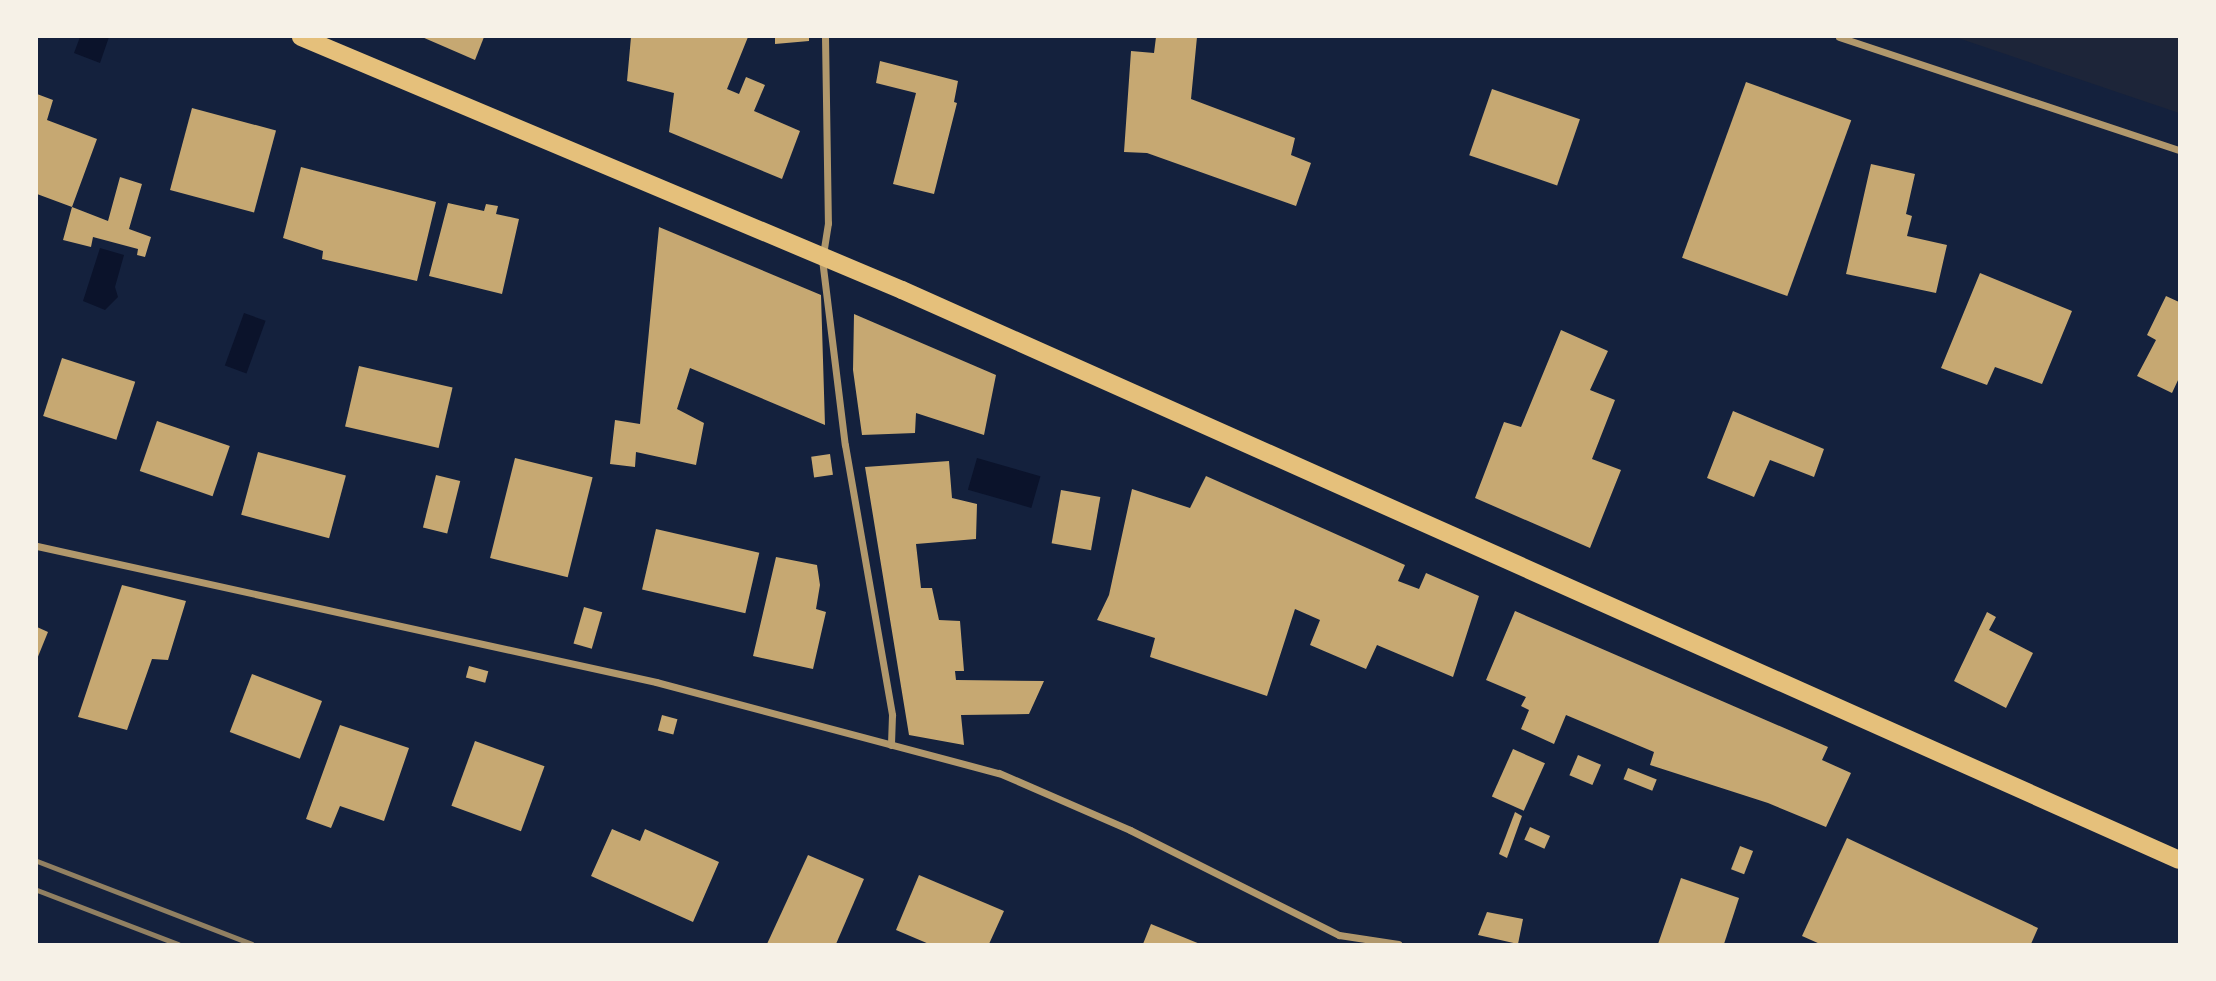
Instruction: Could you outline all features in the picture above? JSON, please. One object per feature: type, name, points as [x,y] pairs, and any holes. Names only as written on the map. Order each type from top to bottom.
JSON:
[{"type":"main road","points":[[301,37],[822,259],[902,290],[2179,860]]},
{"type":"street","points":[[825,37],[828,223],[822,259],[845,445],[892,715],[891,745]]},
{"type":"street","points":[[1839,37],[2179,150]]},
{"type":"street","points":[[37,546],[656,682],[999,774],[1130,830],[1339,936],[1398,944]]},
{"type":"shaded area","points":[[80,37],[109,37],[100,63],[74,53]]},
{"type":"shaded area","points":[[1955,37],[2179,37],[2179,113]]},
{"type":"shaded area","points":[[100,248],[124,255],[115,287],[118,297],[105,310],[83,301]]},
{"type":"shaded area","points":[[244,313],[266,321],[246,373],[225,366]]},
{"type":"shaded area","points":[[977,458],[1040,476],[1031,508],[968,490]]},
{"type":"building","points":[[422,37],[484,37],[475,60]]},
{"type":"building","points":[[631,37],[748,37],[727,89],[739,94],[746,77],[765,85],[754,111],[800,131],[782,179],[669,132],[674,93],[627,81]]},
{"type":"building","points":[[775,37],[809,37],[809,41],[775,44]]},
{"type":"building","points":[[1156,37],[1197,37],[1191,99],[1295,138],[1291,155],[1311,163],[1296,206],[1147,153],[1124,152],[1131,51],[1154,53]]},
{"type":"building","points":[[880,61],[958,81],[954,102],[957,103],[934,194],[893,184],[916,93],[876,83]]},
{"type":"building","points":[[1746,82],[1851,120],[1787,296],[1682,258]]},
{"type":"building","points":[[1492,89],[1580,119],[1557,185],[1469,155]]},
{"type":"building","points":[[37,94],[53,100],[47,120],[97,139],[72,207],[37,194]]},
{"type":"building","points":[[192,108],[276,131],[254,213],[170,190]]},
{"type":"building","points":[[1871,164],[1915,174],[1906,214],[1912,216],[1907,236],[1947,245],[1936,293],[1846,274]]},
{"type":"building","points":[[301,167],[436,202],[417,281],[322,259],[323,251],[283,238]]},
{"type":"building","points":[[120,177],[142,184],[129,229],[151,237],[145,257],[137,255],[138,249],[93,237],[91,247],[63,240],[72,207],[108,221]]},
{"type":"building","points":[[448,203],[484,211],[486,204],[498,206],[496,214],[519,219],[502,294],[429,276]]},
{"type":"building","points":[[659,227],[821,295],[825,425],[690,368],[677,409],[704,423],[696,465],[636,452],[635,467],[610,464],[615,420],[640,424]]},
{"type":"building","points":[[1980,273],[2072,311],[2042,384],[1995,367],[1987,385],[1941,368]]},
{"type":"building","points":[[2166,296],[2179,302],[2179,378],[2172,393],[2137,376],[2156,340],[2147,335]]},
{"type":"building","points":[[854,314],[996,375],[984,435],[916,413],[915,433],[862,435],[853,370]]},
{"type":"building","points":[[1561,330],[1608,351],[1590,390],[1615,400],[1592,459],[1621,470],[1590,548],[1475,498],[1504,422],[1521,427]]},
{"type":"building","points":[[62,358],[135,382],[116,440],[43,416]]},
{"type":"building","points":[[359,366],[453,388],[439,448],[345,426]]},
{"type":"building","points":[[1733,411],[1824,449],[1814,477],[1770,460],[1754,497],[1707,478]]},
{"type":"building","points":[[157,421],[230,446],[213,496],[140,471]]},
{"type":"building","points":[[258,452],[346,476],[329,538],[241,515]]},
{"type":"building","points":[[830,454],[833,475],[814,477],[811,457]]},
{"type":"building","points":[[515,458],[593,477],[568,577],[490,558]]},
{"type":"building","points":[[949,461],[952,498],[977,504],[976,539],[916,544],[921,588],[932,588],[939,620],[960,621],[964,671],[955,671],[956,680],[1044,681],[1029,714],[961,715],[964,745],[909,735],[865,467]]},
{"type":"building","points":[[436,475],[460,481],[447,533],[423,527]]},
{"type":"building","points":[[1206,476],[1405,565],[1398,581],[1419,589],[1426,573],[1479,596],[1453,677],[1377,645],[1366,669],[1310,645],[1320,620],[1295,609],[1267,696],[1150,657],[1155,638],[1097,620],[1109,595],[1132,489],[1190,508]]},
{"type":"building","points":[[1061,490],[1100,497],[1091,550],[1052,543]]},
{"type":"building","points":[[656,529],[759,553],[745,613],[642,589]]},
{"type":"building","points":[[776,557],[817,565],[820,585],[816,609],[826,612],[813,669],[753,656]]},
{"type":"building","points":[[122,585],[186,601],[168,660],[152,659],[127,730],[78,717]]},
{"type":"building","points":[[584,607],[602,612],[592,649],[574,644]]},
{"type":"building","points":[[1515,611],[1828,747],[1822,760],[1851,773],[1826,827],[1768,803],[1650,765],[1654,752],[1566,715],[1554,744],[1521,729],[1529,710],[1521,706],[1526,697],[1486,680]]},
{"type":"building","points":[[1987,612],[1996,617],[1989,630],[2033,653],[2006,708],[1954,681]]},
{"type":"building","points":[[37,627],[48,632],[37,659]]},
{"type":"building","points":[[469,666],[488,671],[485,683],[466,678]]},
{"type":"building","points":[[252,674],[322,701],[300,759],[230,732]]},
{"type":"building","points":[[662,715],[677,719],[673,735],[658,730]]},
{"type":"building","points":[[340,725],[409,748],[384,821],[340,806],[331,828],[306,819]]},
{"type":"building","points":[[475,741],[545,766],[521,831],[451,806]]},
{"type":"building","points":[[1513,749],[1545,763],[1524,811],[1492,797]]},
{"type":"building","points":[[1578,755],[1601,765],[1592,785],[1569,775]]},
{"type":"building","points":[[1628,768],[1657,780],[1652,791],[1624,779]]},
{"type":"building","points":[[1515,812],[1522,816],[1507,858],[1499,854]]},
{"type":"building","points":[[1530,827],[1550,836],[1544,849],[1524,840]]},
{"type":"building","points":[[612,829],[640,841],[645,829],[719,862],[693,922],[591,876]]},
{"type":"building","points":[[1847,838],[2038,928],[2031,944],[1820,944],[1802,936]]},
{"type":"building","points":[[1740,846],[1753,851],[1744,874],[1731,869]]},
{"type":"building","points":[[808,855],[864,879],[836,944],[767,944]]},
{"type":"building","points":[[919,875],[1004,911],[989,944],[929,944],[896,930]]},
{"type":"building","points":[[1681,878],[1739,898],[1724,944],[1658,944]]},
{"type":"building","points":[[1487,912],[1523,919],[1518,944],[1478,935]]},
{"type":"building","points":[[1151,924],[1200,944],[1143,944]]},
{"type":"railway","points":[[37,861],[252,944]]},
{"type":"railway","points":[[37,890],[178,944]]}]
